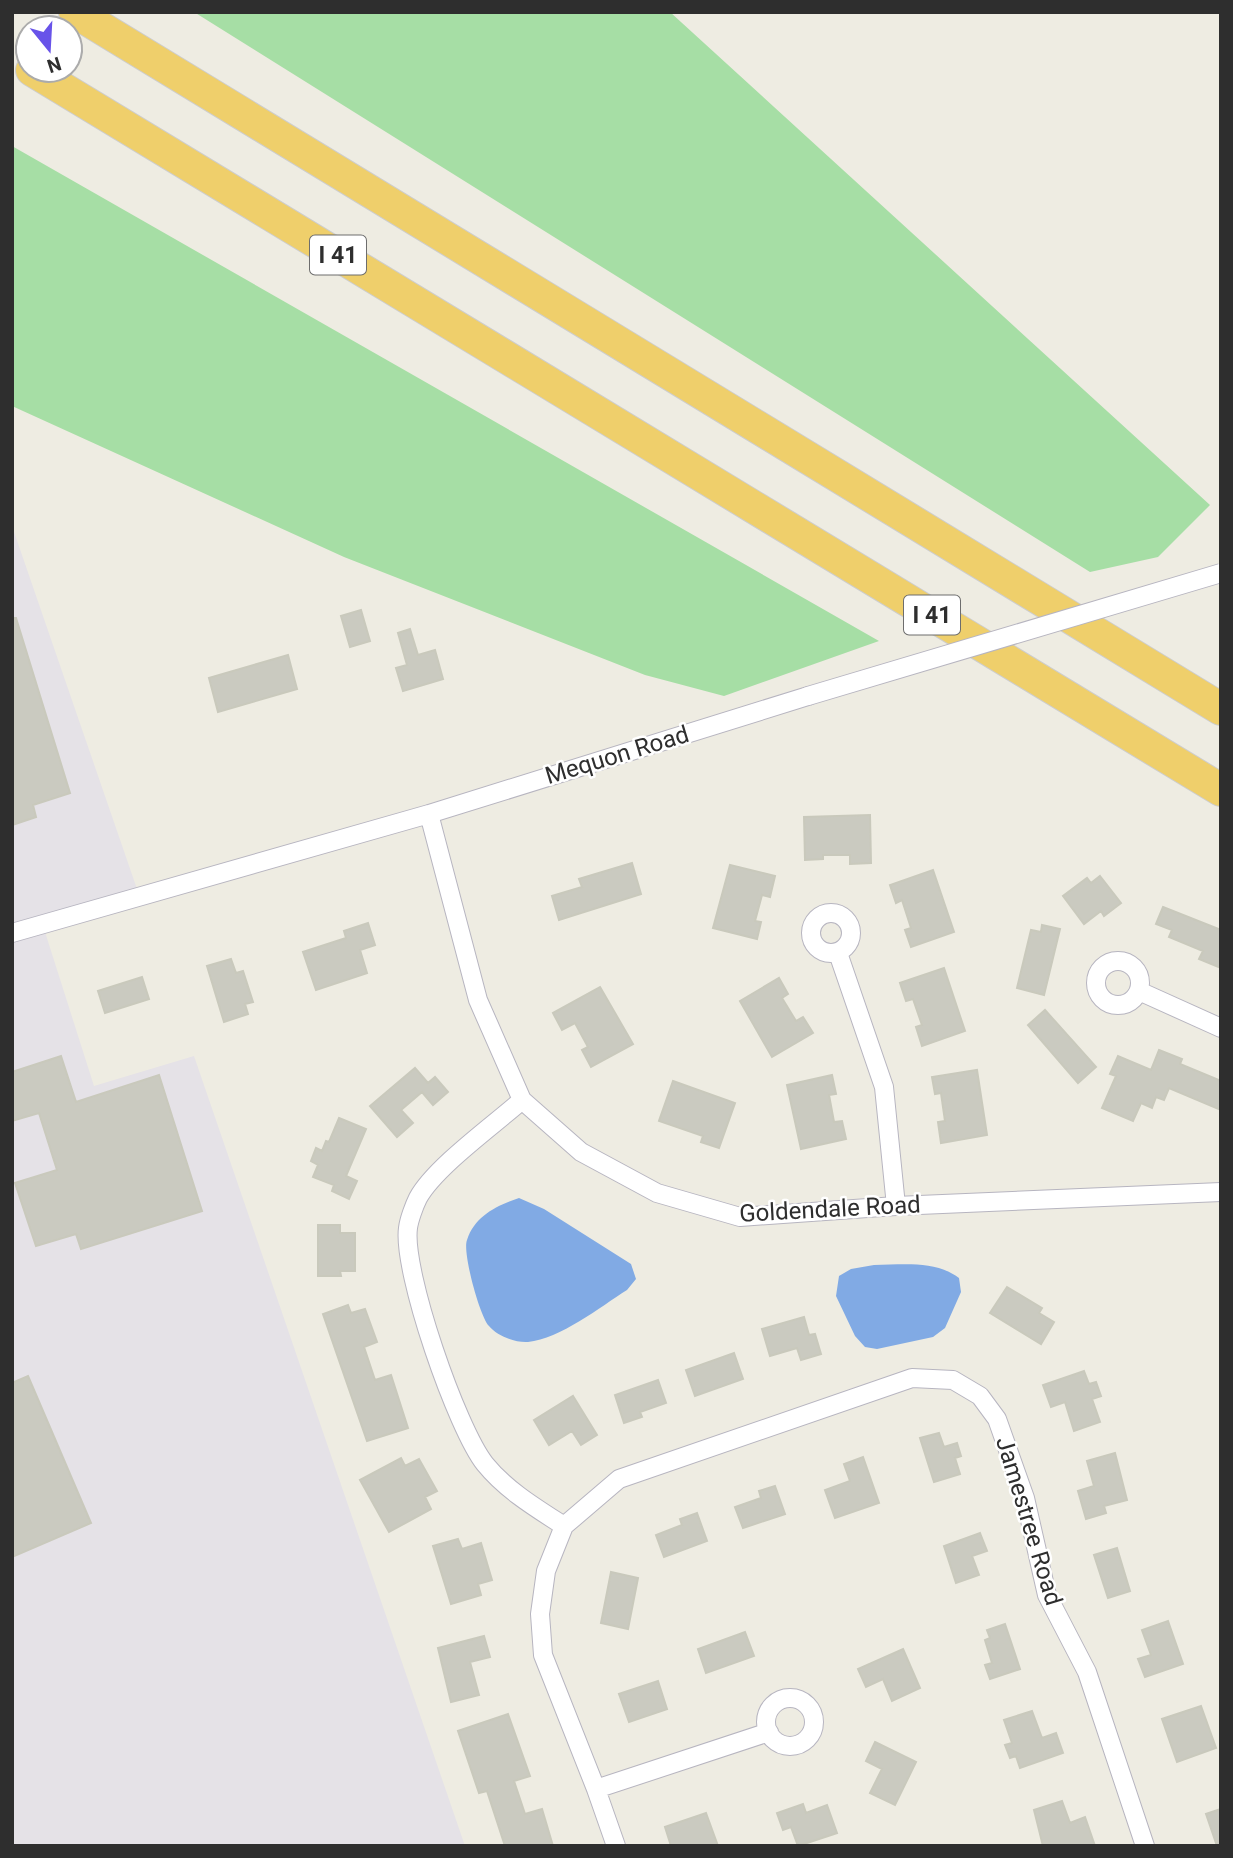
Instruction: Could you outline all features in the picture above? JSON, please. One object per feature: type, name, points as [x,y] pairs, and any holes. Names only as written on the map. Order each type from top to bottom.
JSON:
[{"type":"highway","points":[[75,12],[1221,709]]},
{"type":"highway","name":"I 41","points":[[55,84],[1221,790]]},
{"type":"street","name":"Mequon Road","points":[[12,933],[429,814],[808,696],[1221,573]]},
{"type":"street","name":"Goldendale Road","points":[[429,814],[478,1000],[522,1100],[581,1152],[657,1193],[740,1217],[896,1206],[1221,1192]]},
{"type":"street","points":[[838,953],[884,1087],[896,1206]]},
{"type":"street","points":[[1139,991],[1221,1028]]},
{"type":"street","points":[[522,1100],[435,1176],[418,1199],[408,1229],[410,1264],[420,1303],[470,1442],[503,1483],[564,1525],[546,1571],[540,1614],[543,1655],[616,1846]]},
{"type":"street","name":"Jamestree Road","points":[[564,1525],[619,1479],[912,1378],[953,1380],[980,1396],[997,1419],[1025,1498],[1047,1595],[1087,1672],[1145,1846]]},
{"type":"street","points":[[596,1789],[769,1732]]},
{"type":"shaded area","points":[[12,526],[137,889],[45,932],[94,1086],[194,1056],[465,1846],[12,1846]]},
{"type":"green space","points":[[194,12],[670,12],[1210,505],[1158,557],[1090,572]]},
{"type":"green space","points":[[12,146],[879,641],[724,696],[645,675],[344,557],[12,406]]},
{"type":"water","points":[[519,1198],[544,1209],[631,1264],[636,1279],[627,1290],[579,1321],[553,1335],[528,1342],[497,1333],[485,1320],[473,1284],[466,1247],[475,1224],[481,1218],[495,1208]]},
{"type":"water","points":[[874,1265],[929,1266],[950,1272],[959,1278],[961,1292],[945,1328],[933,1337],[877,1349],[865,1347],[855,1336],[836,1296],[839,1276],[851,1269]]},
{"type":"building","points":[[361,610],[370,641],[350,647],[341,616]]},
{"type":"building","points":[[12,618],[16,618],[70,793],[33,805],[36,817],[12,825]]},
{"type":"building","points":[[410,629],[418,655],[435,650],[443,679],[403,691],[396,668],[407,665],[398,633]]},
{"type":"building","points":[[288,655],[297,689],[218,712],[209,678]]},
{"type":"building","points":[[870,815],[871,863],[850,864],[850,855],[823,855],[823,859],[805,860],[804,817]]},
{"type":"building","points":[[632,863],[641,894],[559,920],[552,896],[582,887],[579,879]]},
{"type":"building","points":[[730,865],[775,876],[770,897],[762,895],[755,921],[761,922],[757,939],[713,928]]},
{"type":"building","points":[[933,870],[954,932],[911,947],[905,930],[911,928],[902,900],[896,903],[890,885]]},
{"type":"building","points":[[1100,876],[1121,903],[1104,916],[1101,911],[1084,924],[1063,896],[1087,878],[1091,883]]},
{"type":"building","points":[[1163,907],[1221,930],[1221,968],[1199,959],[1203,951],[1169,937],[1172,930],[1156,924]]},
{"type":"building","points":[[368,923],[375,945],[360,950],[367,973],[316,990],[303,952],[346,938],[344,931]]},
{"type":"building","points":[[1042,925],[1060,929],[1044,995],[1017,988],[1031,930],[1041,932]]},
{"type":"building","points":[[231,959],[236,973],[243,971],[253,1002],[245,1004],[248,1014],[224,1022],[207,966]]},
{"type":"building","points":[[944,968],[965,1031],[922,1046],[916,1027],[922,1025],[913,999],[906,1001],[900,983]]},
{"type":"building","points":[[142,977],[149,999],[105,1013],[98,991]]},
{"type":"building","points":[[779,978],[788,994],[782,998],[796,1021],[803,1017],[813,1033],[772,1057],[740,1001]]},
{"type":"building","points":[[600,987],[633,1044],[591,1067],[582,1050],[588,1047],[575,1023],[562,1030],[553,1013]]},
{"type":"building","points":[[1045,1010],[1096,1067],[1078,1083],[1028,1025]]},
{"type":"building","points":[[1159,1050],[1182,1059],[1180,1064],[1221,1081],[1221,1110],[1169,1088],[1164,1100],[1156,1097],[1152,1108],[1141,1103],[1133,1121],[1102,1108],[1116,1076],[1110,1074],[1118,1056],[1151,1070]]},
{"type":"building","points":[[61,1056],[76,1102],[159,1075],[202,1211],[81,1249],[76,1234],[36,1246],[15,1183],[57,1170],[39,1113],[12,1121],[12,1072]]},
{"type":"building","points":[[415,1068],[428,1083],[435,1077],[448,1092],[433,1105],[422,1092],[401,1110],[413,1123],[397,1137],[370,1106]]},
{"type":"building","points":[[977,1070],[987,1135],[941,1143],[938,1122],[945,1121],[941,1093],[935,1094],[932,1077]]},
{"type":"building","points":[[832,1075],[836,1094],[829,1095],[834,1122],[842,1121],[846,1139],[801,1149],[787,1085]]},
{"type":"building","points":[[673,1081],[735,1103],[719,1148],[701,1142],[703,1136],[659,1121]]},
{"type":"building","points":[[339,1118],[366,1129],[346,1176],[357,1181],[349,1199],[332,1191],[334,1185],[313,1177],[318,1165],[311,1161],[316,1148],[322,1151],[326,1141],[329,1142]]},
{"type":"building","points":[[318,1225],[340,1225],[340,1233],[355,1233],[355,1271],[340,1271],[341,1276],[318,1276]]},
{"type":"building","points":[[1007,1287],[1042,1308],[1039,1313],[1054,1322],[1041,1344],[990,1313]]},
{"type":"building","points":[[348,1305],[351,1313],[365,1309],[377,1342],[364,1347],[375,1380],[391,1375],[408,1428],[367,1441],[323,1314]]},
{"type":"building","points":[[804,1317],[809,1335],[815,1334],[821,1354],[801,1360],[797,1348],[770,1356],[762,1329]]},
{"type":"building","points":[[734,1353],[743,1379],[695,1396],[686,1370]]},
{"type":"building","points":[[1084,1371],[1089,1384],[1096,1382],[1101,1396],[1092,1399],[1100,1422],[1074,1431],[1065,1402],[1051,1407],[1043,1385]]},
{"type":"building","points":[[28,1376],[91,1523],[12,1557],[12,1383]]},
{"type":"building","points":[[658,1380],[666,1403],[640,1412],[642,1417],[624,1423],[615,1395]]},
{"type":"building","points":[[573,1396],[597,1435],[581,1445],[572,1431],[549,1445],[534,1420]]},
{"type":"building","points":[[939,1433],[944,1447],[957,1443],[961,1456],[955,1458],[960,1474],[934,1482],[920,1438]]},
{"type":"building","points":[[1115,1453],[1127,1500],[1104,1506],[1106,1513],[1086,1519],[1078,1491],[1094,1486],[1087,1461]]},
{"type":"building","points":[[863,1457],[879,1503],[835,1518],[825,1490],[850,1481],[844,1464]]},
{"type":"building","points":[[401,1458],[405,1466],[419,1459],[437,1491],[425,1497],[431,1509],[389,1532],[360,1480]]},
{"type":"building","points":[[775,1486],[785,1514],[743,1528],[735,1507],[761,1498],[759,1491]]},
{"type":"building","points":[[697,1513],[707,1541],[664,1557],[656,1535],[682,1525],[680,1519]]},
{"type":"building","points":[[980,1533],[987,1551],[972,1556],[979,1575],[956,1583],[944,1546]]},
{"type":"building","points":[[458,1539],[462,1549],[481,1543],[492,1580],[478,1584],[481,1595],[451,1604],[433,1546]]},
{"type":"building","points":[[1117,1548],[1130,1591],[1108,1598],[1094,1555]]},
{"type":"building","points":[[611,1572],[638,1578],[628,1629],[601,1623]]},
{"type":"building","points":[[1168,1621],[1183,1664],[1145,1677],[1138,1659],[1151,1655],[1142,1630]]},
{"type":"building","points":[[1005,1624],[1020,1669],[990,1679],[985,1665],[992,1663],[985,1640],[990,1638],[987,1630]]},
{"type":"building","points":[[745,1632],[754,1656],[706,1673],[698,1649]]},
{"type":"building","points":[[484,1636],[490,1657],[470,1662],[479,1695],[451,1702],[438,1648]]},
{"type":"building","points":[[903,1649],[920,1688],[892,1701],[883,1679],[866,1687],[858,1669]]},
{"type":"building","points":[[658,1681],[667,1709],[629,1722],[619,1694]]},
{"type":"building","points":[[1201,1706],[1216,1748],[1177,1762],[1162,1719]]},
{"type":"building","points":[[1032,1711],[1042,1738],[1056,1733],[1063,1753],[1020,1768],[1016,1756],[1010,1758],[1005,1745],[1012,1743],[1004,1720]]},
{"type":"building","points":[[508,1714],[530,1776],[514,1781],[525,1814],[542,1809],[553,1846],[505,1846],[487,1791],[479,1793],[458,1731]]},
{"type":"building","points":[[875,1742],[916,1762],[895,1805],[870,1793],[882,1769],[866,1761]]},
{"type":"building","points":[[1062,1801],[1070,1823],[1085,1817],[1095,1846],[1043,1846],[1034,1810]]},
{"type":"building","points":[[803,1804],[806,1813],[827,1805],[837,1833],[798,1846],[791,1827],[783,1830],[777,1813]]},
{"type":"building","points":[[1221,1809],[1221,1846],[1217,1846],[1206,1814]]},
{"type":"building","points":[[706,1813],[718,1846],[671,1846],[665,1827]]}]
